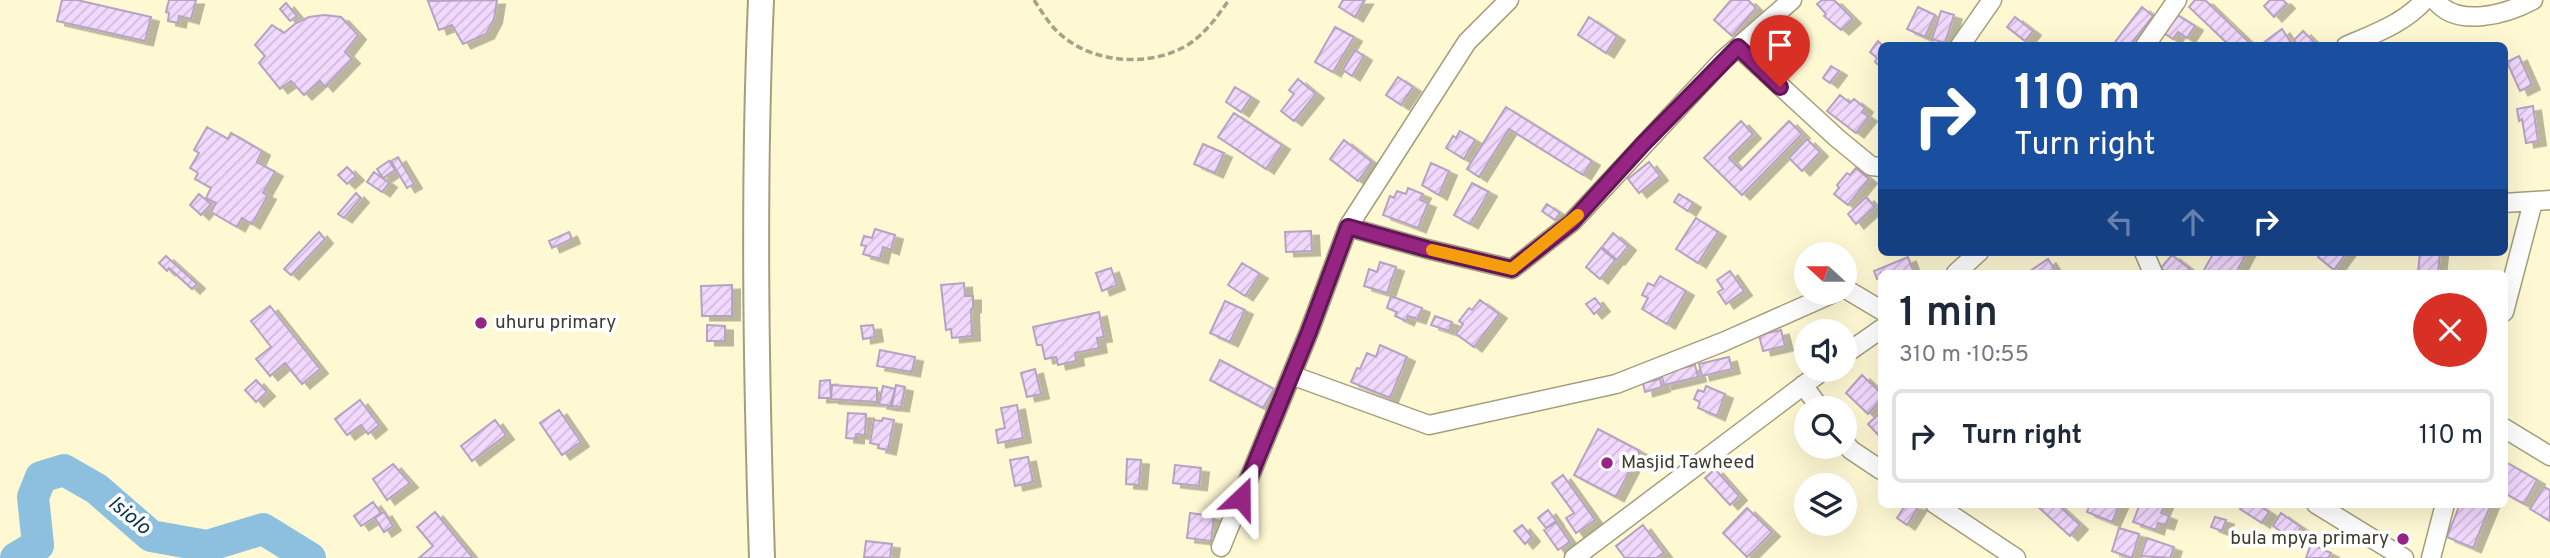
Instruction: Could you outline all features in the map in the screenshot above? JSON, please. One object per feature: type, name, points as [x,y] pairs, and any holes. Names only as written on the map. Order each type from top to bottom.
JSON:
[{"type":"street","points":[[761,0],[757,93],[757,420],[762,558]]},
{"type":"street","points":[[1221,547],[1348,227],[1467,42],[1509,0]]},
{"type":"street","points":[[1348,227],[1512,269],[1572,222],[1643,144],[1738,47],[1792,0]]},
{"type":"street","points":[[1963,42],[1992,0]]},
{"type":"street","points":[[2148,42],[2177,0]]},
{"type":"street","points":[[2355,42],[2407,18],[2425,0]]},
{"type":"street","points":[[2435,0],[2449,12],[2479,16],[2509,10],[2533,0]]},
{"type":"street","points":[[1738,47],[1837,138],[1871,166],[1878,167]]},
{"type":"street","points":[[2508,203],[2541,201],[2508,300]]},
{"type":"street","points":[[1959,270],[1975,256]]},
{"type":"street","points":[[1857,296],[1878,308]]},
{"type":"street","points":[[1291,375],[1429,425],[1616,384],[1723,342],[1807,305]]},
{"type":"street","points":[[1857,346],[1878,331]]},
{"type":"street","points":[[1574,558],[1807,382]]},
{"type":"street","points":[[1803,385],[1811,396]]},
{"type":"street","points":[[2508,430],[2550,456]]},
{"type":"street","points":[[1857,454],[1878,468]]},
{"type":"street","points":[[1941,508],[2017,558]]},
{"type":"street","points":[[2323,508],[2404,558]]},
{"type":"street","points":[[2431,558],[2444,508]]},
{"type":"path","points":[[1034,0],[1053,28],[1082,49],[1115,59],[1150,59],[1184,47],[1211,25],[1228,0]]},
{"type":"building","points":[[62,0],[77,0],[151,17],[145,41],[57,21]]},
{"type":"building","points":[[169,0],[196,0],[191,19],[179,16],[178,23],[168,21],[169,13],[166,12]]},
{"type":"building","points":[[497,0],[494,19],[486,34],[463,44],[452,25],[439,30],[428,1]]},
{"type":"building","points":[[1343,0],[1365,0],[1355,17],[1339,7]]},
{"type":"building","points":[[1731,0],[1748,0],[1756,8],[1732,36],[1714,20]]},
{"type":"building","points":[[1822,0],[1834,0],[1853,19],[1841,30],[1824,16],[1826,14],[1817,4]]},
{"type":"building","points":[[2195,0],[2205,0],[2249,42],[2226,42],[2189,7]]},
{"type":"building","points":[[2270,0],[2283,0],[2287,4],[2274,17],[2264,6]]},
{"type":"building","points":[[286,3],[297,16],[290,21],[280,9]]},
{"type":"building","points":[[1918,7],[1935,15],[1925,37],[1907,29]]},
{"type":"building","points":[[2142,7],[2153,16],[2132,42],[2115,42]]},
{"type":"building","points":[[1941,11],[1954,15],[1945,42],[1932,39]]},
{"type":"building","points":[[2171,11],[2195,26],[2187,38],[2178,32],[2173,39],[2159,30]]},
{"type":"building","points":[[309,17],[341,17],[358,35],[345,52],[352,59],[325,87],[320,81],[304,95],[291,81],[280,89],[259,63],[265,56],[255,45],[272,25],[284,33]]},
{"type":"building","points":[[1589,17],[1617,36],[1606,53],[1578,35]]},
{"type":"building","points":[[2015,17],[2033,31],[2025,41],[2007,27]]},
{"type":"building","points":[[1335,27],[1354,37],[1333,72],[1315,62]]},
{"type":"building","points":[[2282,29],[2291,42],[2264,42]]},
{"type":"building","points":[[2303,31],[2314,42],[2296,42],[2294,40]]},
{"type":"building","points":[[1878,41],[1878,64],[1875,62],[1877,58],[1870,52]]},
{"type":"building","points":[[1355,50],[1364,56],[1352,76],[1343,70]]},
{"type":"building","points":[[2519,56],[2532,85],[2520,91],[2508,62]]},
{"type":"building","points":[[1831,66],[1839,71],[1830,83],[1823,78]]},
{"type":"building","points":[[1398,77],[1413,87],[1401,105],[1386,95]]},
{"type":"building","points":[[1298,79],[1316,94],[1294,121],[1281,111],[1294,94],[1289,90]]},
{"type":"building","points":[[1235,87],[1251,97],[1241,112],[1226,102]]},
{"type":"building","points":[[1840,95],[1850,103],[1854,99],[1865,108],[1862,112],[1869,117],[1856,133],[1827,111]]},
{"type":"building","points":[[2533,106],[2538,141],[2526,143],[2522,119],[2519,121],[2517,109]]},
{"type":"building","points":[[1506,107],[1592,161],[1583,175],[1509,129],[1479,177],[1467,169]]},
{"type":"building","points":[[1234,113],[1282,145],[1266,169],[1218,137]]},
{"type":"building","points":[[1741,121],[1753,134],[1729,158],[1741,170],[1789,121],[1802,134],[1742,195],[1704,158]]},
{"type":"building","points":[[207,127],[228,139],[231,133],[262,151],[257,162],[275,172],[263,193],[268,195],[252,224],[242,218],[237,227],[211,212],[216,203],[206,198],[211,188],[195,179],[198,173],[190,168],[199,153],[194,150]]},
{"type":"building","points":[[1460,131],[1475,140],[1464,159],[1446,148],[1453,136],[1456,138]]},
{"type":"building","points":[[1807,139],[1820,152],[1802,171],[1789,158]]},
{"type":"building","points":[[1344,140],[1372,162],[1358,181],[1330,159]]},
{"type":"building","points":[[1203,144],[1224,153],[1215,173],[1194,164]]},
{"type":"building","points":[[398,157],[414,184],[407,188],[391,161]]},
{"type":"building","points":[[389,161],[395,170],[383,178],[377,169]]},
{"type":"building","points":[[1649,162],[1660,176],[1639,193],[1628,179]]},
{"type":"building","points":[[1431,163],[1449,171],[1439,195],[1422,185]]},
{"type":"building","points":[[347,167],[356,176],[347,184],[338,175]]},
{"type":"building","points":[[1856,168],[1869,179],[1848,205],[1834,194],[1839,188],[1837,185],[1847,173],[1850,175]]},
{"type":"building","points":[[374,172],[389,183],[382,192],[367,182]]},
{"type":"building","points":[[1472,183],[1489,192],[1470,224],[1454,215]]},
{"type":"building","points":[[1408,188],[1423,194],[1420,200],[1428,203],[1418,228],[1383,215],[1390,196],[1394,198],[1397,191],[1406,194]]},
{"type":"building","points":[[356,193],[361,198],[344,218],[338,214]]},
{"type":"building","points":[[199,194],[211,204],[201,215],[190,205]]},
{"type":"building","points":[[1679,194],[1693,203],[1688,211],[1674,202]]},
{"type":"building","points":[[1866,197],[1875,207],[1856,224],[1848,214]]},
{"type":"building","points":[[1547,204],[1560,213],[1555,220],[1542,211]]},
{"type":"building","points":[[1696,218],[1718,232],[1698,263],[1676,249]]},
{"type":"building","points":[[875,229],[895,235],[891,250],[883,247],[880,259],[863,254],[866,246],[861,245],[864,236],[872,238]]},
{"type":"building","points":[[1311,231],[1312,251],[1286,252],[1285,232]]},
{"type":"building","points":[[319,232],[325,239],[291,275],[284,269]]},
{"type":"building","points":[[569,232],[572,239],[552,248],[549,241]]},
{"type":"building","points":[[1613,233],[1628,246],[1617,260],[1602,247]]},
{"type":"building","points":[[1601,248],[1615,260],[1600,279],[1586,267]]},
{"type":"building","points":[[166,256],[197,284],[192,289],[169,268],[167,271],[159,263]]},
{"type":"building","points":[[2173,256],[2190,269],[2163,270],[2161,268]]},
{"type":"building","points":[[2212,256],[2245,256],[2238,270],[2204,270]]},
{"type":"building","points":[[2319,256],[2344,256],[2334,270]]},
{"type":"building","points":[[2420,256],[2440,256],[2438,270],[2418,270]]},
{"type":"building","points":[[1908,257],[1913,270],[1878,270],[1877,279],[1874,271]]},
{"type":"building","points":[[2048,259],[2055,270],[2032,270]]},
{"type":"building","points":[[1380,262],[1396,267],[1387,293],[1364,286],[1369,269],[1377,272]]},
{"type":"building","points":[[1242,263],[1260,274],[1245,296],[1228,285]]},
{"type":"building","points":[[1111,268],[1117,285],[1102,291],[1096,273]]},
{"type":"building","points":[[1730,271],[1744,291],[1726,304],[1718,292],[1723,289],[1717,280]]},
{"type":"building","points":[[1660,276],[1686,291],[1667,324],[1642,309],[1648,298],[1642,295],[1648,283],[1654,286]]},
{"type":"building","points":[[964,283],[965,296],[973,296],[972,336],[952,338],[951,329],[946,330],[941,285]]},
{"type":"building","points":[[732,285],[732,316],[702,316],[701,286]]},
{"type":"building","points":[[1391,296],[1422,308],[1418,319],[1408,316],[1406,321],[1395,316],[1397,312],[1387,308]]},
{"type":"building","points":[[1595,298],[1602,307],[1594,314],[1586,304]]},
{"type":"building","points":[[1480,300],[1499,314],[1474,347],[1456,334],[1463,324],[1459,321],[1469,308],[1472,310]]},
{"type":"building","points":[[1225,301],[1245,310],[1230,342],[1210,333]]},
{"type":"building","points":[[270,306],[320,369],[302,384],[285,363],[270,376],[256,359],[271,347],[251,321]]},
{"type":"building","points":[[1099,312],[1104,337],[1097,338],[1099,348],[1075,353],[1076,361],[1058,365],[1056,357],[1045,359],[1042,345],[1037,345],[1033,327]]},
{"type":"building","points":[[1435,316],[1452,322],[1449,331],[1431,325]]},
{"type":"building","points":[[707,325],[725,326],[725,341],[707,341]]},
{"type":"building","points":[[873,325],[875,337],[863,339],[861,326]]},
{"type":"building","points":[[1781,330],[1785,346],[1763,351],[1759,335]]},
{"type":"building","points":[[1380,345],[1407,357],[1390,398],[1351,382],[1367,353],[1376,357]]},
{"type":"building","points":[[880,350],[915,357],[912,372],[877,366]]},
{"type":"building","points":[[1729,357],[1732,369],[1702,376],[1699,364]]},
{"type":"building","points":[[1220,360],[1274,389],[1263,408],[1210,380]]},
{"type":"building","points":[[1695,365],[1698,377],[1664,385],[1661,373]]},
{"type":"building","points":[[1035,369],[1041,394],[1027,397],[1021,373]]},
{"type":"building","points":[[1862,375],[1878,390],[1878,403],[1868,414],[1857,404],[1857,396],[1846,393]]},
{"type":"building","points":[[1660,379],[1662,387],[1645,392],[1643,383]]},
{"type":"building","points":[[256,380],[267,392],[256,402],[245,390]]},
{"type":"building","points":[[830,380],[831,398],[819,398],[820,381]]},
{"type":"building","points":[[832,385],[877,388],[877,402],[831,399]]},
{"type":"building","points":[[896,385],[905,387],[901,407],[892,406]]},
{"type":"building","points":[[883,386],[895,389],[890,406],[879,404]]},
{"type":"building","points":[[1706,386],[1725,394],[1717,416],[1698,408],[1700,402],[1694,399],[1698,390],[1704,392]]},
{"type":"building","points":[[360,400],[379,425],[368,434],[361,425],[347,435],[335,419]]},
{"type":"building","points":[[1017,405],[1023,438],[998,443],[996,430],[1005,428],[1001,408]]},
{"type":"building","points":[[559,410],[581,442],[562,455],[540,423]]},
{"type":"building","points":[[848,413],[866,414],[865,435],[856,434],[856,439],[846,438]]},
{"type":"building","points":[[1878,415],[1878,435],[1868,424]]},
{"type":"building","points":[[883,418],[894,420],[888,450],[870,443],[874,420],[882,421]]},
{"type":"building","points":[[495,420],[506,435],[472,461],[461,446]]},
{"type":"building","name":"Masjid Tawheed","points":[[1598,429],[1640,451],[1616,497],[1574,475]]},
{"type":"building","points":[[1028,457],[1033,482],[1015,486],[1010,460]]},
{"type":"building","points":[[1127,459],[1141,460],[1139,485],[1126,484]]},
{"type":"building","points":[[2508,463],[2537,480],[2524,504],[2508,495]]},
{"type":"building","points":[[393,464],[410,483],[387,500],[373,479]]},
{"type":"building","points":[[1175,465],[1201,468],[1199,486],[1173,483]]},
{"type":"building","points":[[1715,469],[1739,496],[1730,505],[1705,478]]},
{"type":"building","points":[[1563,475],[1595,520],[1576,533],[1566,518],[1574,513],[1552,483]]},
{"type":"building","points":[[2544,487],[2550,490],[2550,521],[2530,509]]},
{"type":"building","points":[[373,502],[381,513],[361,526],[354,516]]},
{"type":"building","points":[[1747,508],[1772,532],[1747,557],[1723,533]]},
{"type":"building","points":[[1903,508],[1918,508],[1907,525],[1897,518]]},
{"type":"building","points":[[2039,508],[2061,508],[2080,525],[2070,536]]},
{"type":"building","points":[[2088,508],[2118,508],[2112,522],[2087,512]]},
{"type":"building","points":[[2138,508],[2163,508],[2161,513],[2169,516],[2166,525],[2158,523],[2156,530],[2133,522]]},
{"type":"building","points":[[2263,508],[2269,512],[2262,523],[2240,509]]},
{"type":"building","points":[[2458,508],[2489,508],[2473,548],[2447,537]]},
{"type":"building","points":[[1548,510],[1556,521],[1546,528],[1538,518]]},
{"type":"building","points":[[384,512],[393,526],[384,532],[375,518]]},
{"type":"building","points":[[435,512],[473,558],[419,558],[433,546],[417,527]]},
{"type":"building","points":[[1190,513],[1214,516],[1211,541],[1187,538]]},
{"type":"building","points":[[2281,513],[2301,527],[2293,540],[2273,526]]},
{"type":"building","points":[[2215,517],[2226,520],[2222,531],[2211,527]]},
{"type":"building","points":[[1556,522],[1570,542],[1558,550],[1544,530]]},
{"type":"building","points":[[1522,525],[1532,537],[1525,544],[1514,531]]},
{"type":"building","points":[[1643,525],[1664,553],[1656,558],[1625,558],[1616,546]]},
{"type":"building","points":[[2119,528],[2139,534],[2132,558],[2112,551]]},
{"type":"building","points":[[2147,538],[2174,547],[2170,558],[2141,556]]},
{"type":"building","points":[[866,541],[892,544],[890,558],[864,557]]},
{"type":"building","points":[[2311,544],[2331,553],[2328,558],[2306,558]]},
{"type":"waterway","name":"Isiolo","points":[[16,558],[38,545],[33,497],[41,477],[64,470],[97,489],[151,536],[207,546],[263,529],[310,558]]},
{"type":"slow traffic","points":[[1432,250],[1512,269],[1578,215]]},
{"type":"place","name":"uhuru primary","points":[[481,323]]},
{"type":"place","name":"Masjid Tawheed","points":[[1607,463]]},
{"type":"place","name":"bula mpya primary","points":[[2403,539]]},
{"type":"route","points":[[1241,498],[1309,332],[1348,227],[1512,269],[1572,222],[1643,144],[1738,47],[1780,87]]}]
